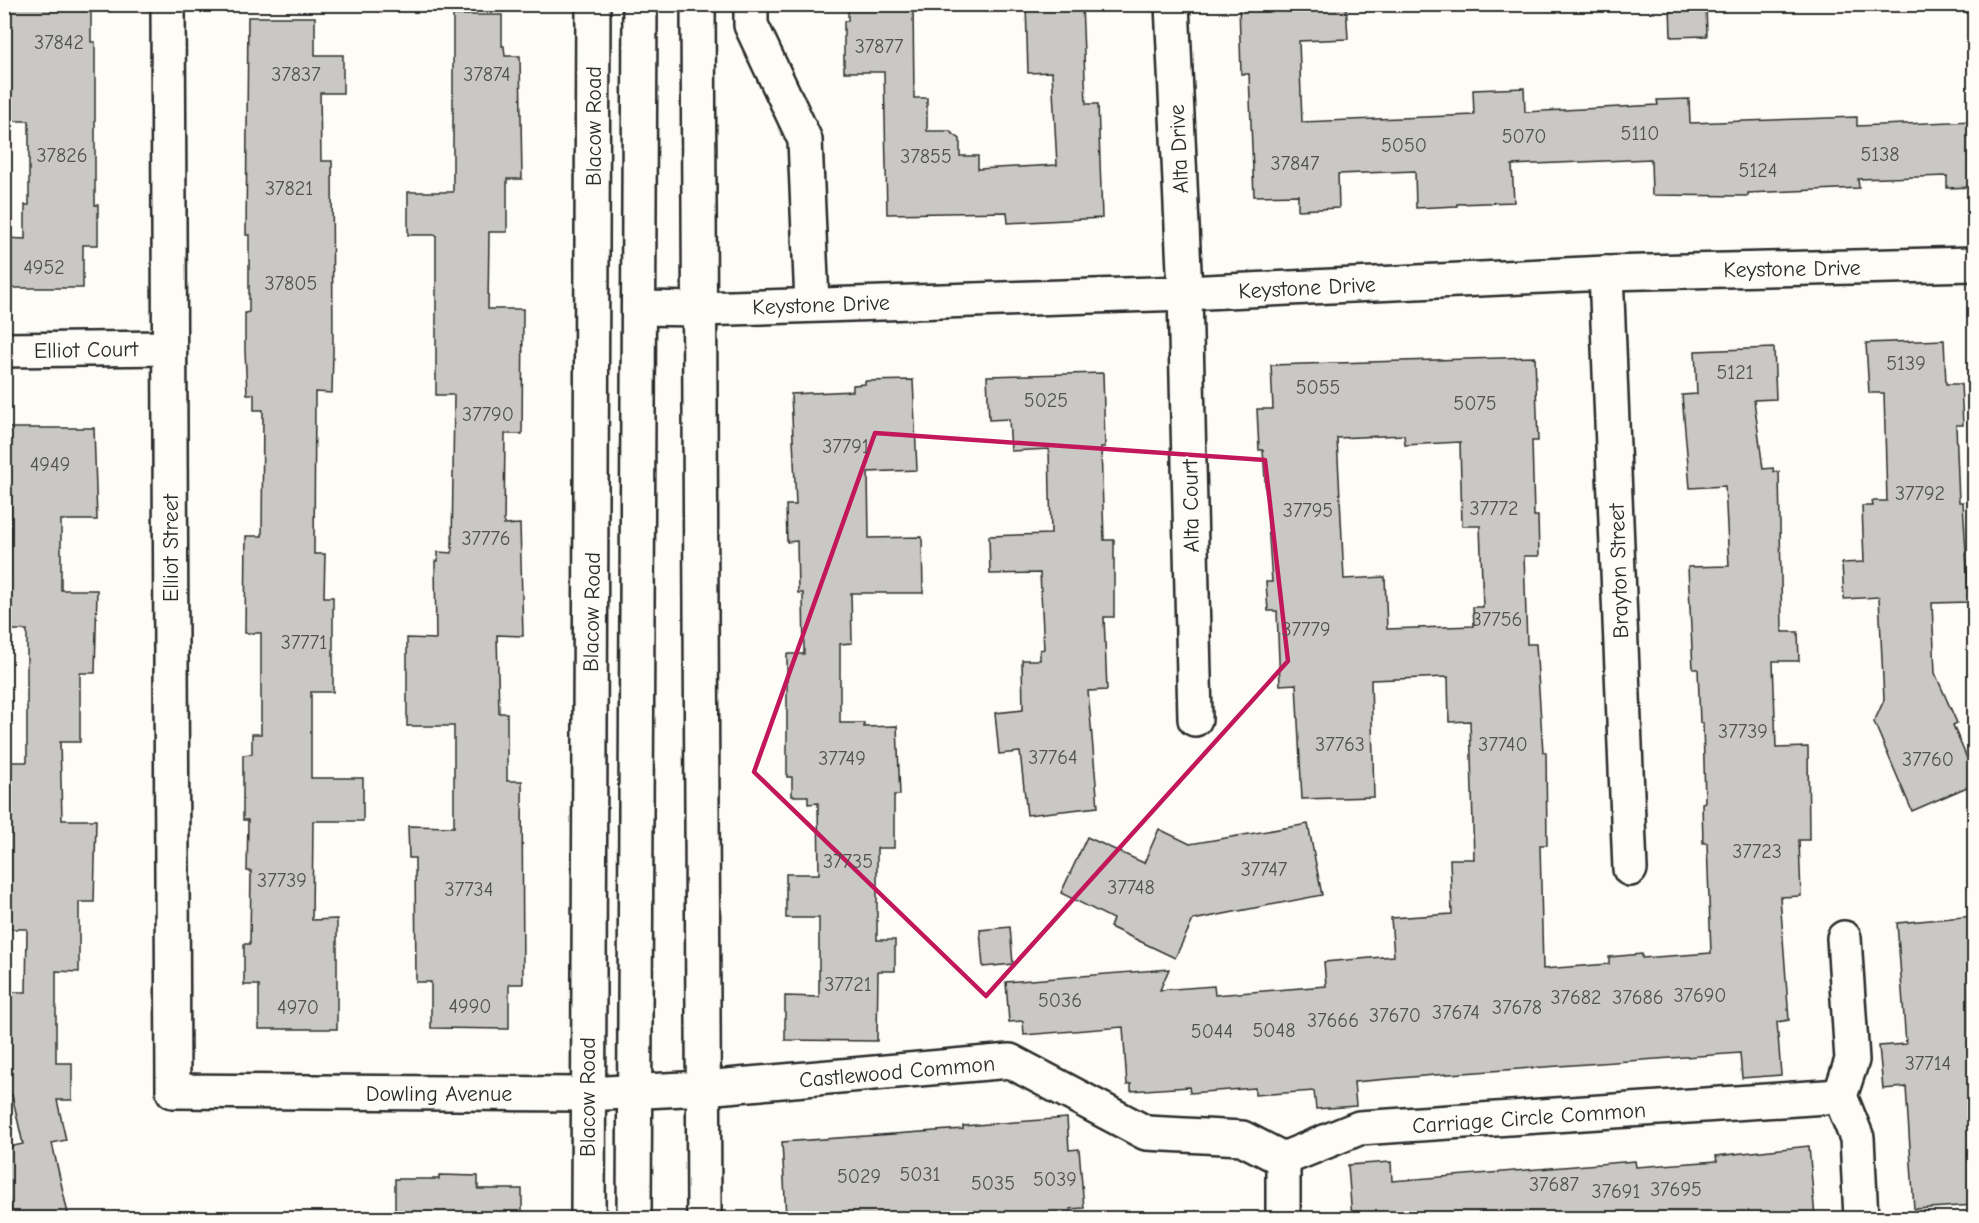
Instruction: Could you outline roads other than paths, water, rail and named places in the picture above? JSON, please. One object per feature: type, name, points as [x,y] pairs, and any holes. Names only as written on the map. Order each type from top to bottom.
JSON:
[{"type":"street","name":"Elliot Street","points":[[168,4],[173,1091]]},
{"type":"street","name":"Blacow Road","points":[[588,1218],[586,1094],[594,291],[593,4]]},
{"type":"street","name":"Blacow Road","points":[[634,1218],[640,4]]},
{"type":"street","points":[[698,4],[704,1218]]},
{"type":"street","points":[[751,4],[751,25],[805,140],[812,303]]},
{"type":"street","name":"Alta Drive","points":[[1172,4],[1185,293]]},
{"type":"street","name":"Keystone Drive","points":[[639,308],[700,309],[812,303],[1185,293],[1606,273],[1974,264]]},
{"type":"street","name":"Brayton Street","points":[[1606,273],[1630,870]]},
{"type":"street","name":"Alta Court","points":[[1185,293],[1195,719]]},
{"type":"street","name":"Elliot Court","points":[[4,350],[168,348]]},
{"type":"street","points":[[1844,938],[1852,1060],[1840,1096],[1857,1138],[1861,1218]]},
{"type":"street","name":"Castlewood Common","points":[[704,1088],[1010,1061],[1146,1133],[1242,1138],[1282,1159]]},
{"type":"street","name":"Dowling Avenue","points":[[173,1091],[586,1094],[704,1088]]},
{"type":"street","name":"Carriage Circle Common","points":[[1282,1159],[1359,1128],[1840,1096]]},
{"type":"street","points":[[1282,1159],[1283,1218]]}]
